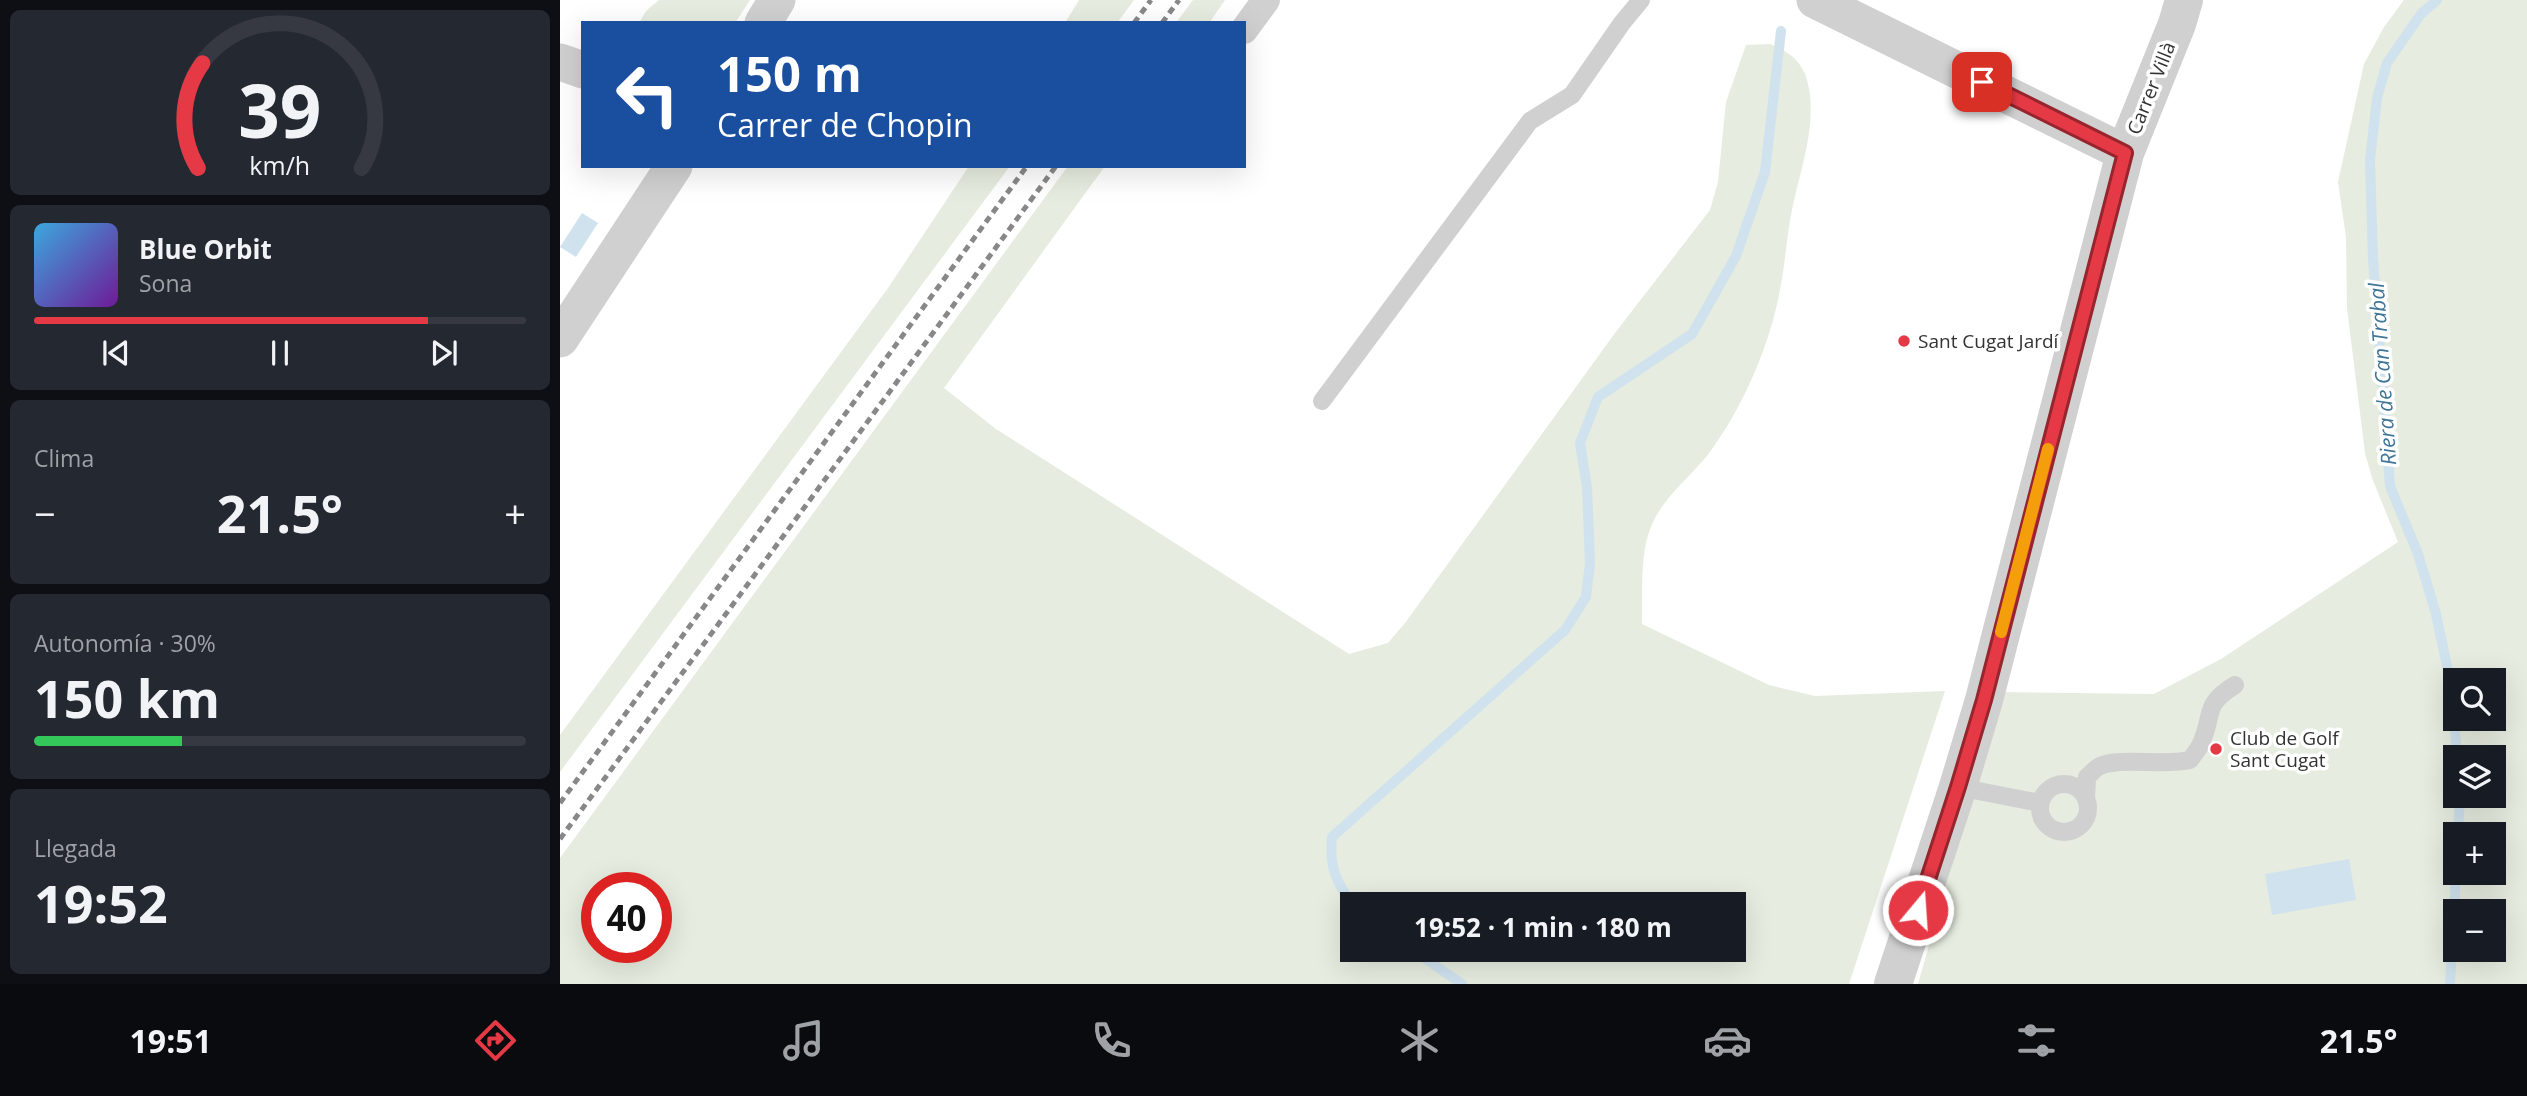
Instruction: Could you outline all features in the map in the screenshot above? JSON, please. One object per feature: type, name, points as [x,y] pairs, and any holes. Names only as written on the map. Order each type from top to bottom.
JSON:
[{"type":"street","points":[[764,21],[777,0]]},
{"type":"street","points":[[1246,27],[1266,0]]},
{"type":"street","points":[[1815,0],[2125,153]]},
{"type":"street","name":"Carrer Villà","points":[[1893,984],[1958,787],[1987,686],[2125,153],[2177,24],[2184,0]]},
{"type":"street","points":[[560,339],[673,168]]},
{"type":"lane","points":[[1322,401],[1530,121],[1572,95],[1641,0]]},
{"type":"lane","points":[[2086,799],[2076,787],[2060,784],[2046,792],[2040,803],[2040,812],[2045,823],[2052,828],[2068,832],[2079,827],[2084,821],[2088,806],[2087,777],[2099,766],[2117,763],[2174,764],[2190,760],[2202,741],[2209,711],[2217,696],[2235,685]]},
{"type":"lane","points":[[1958,787],[2040,803]]},
{"type":"shaded area","points":[[659,0],[750,0],[736,21],[640,21],[646,11]]},
{"type":"shaded area","points":[[1079,0],[1134,0],[1118,21],[1066,21]]},
{"type":"shaded area","points":[[1193,0],[1225,0],[1210,21],[1177,21]]},
{"type":"shaded area","points":[[2404,0],[2527,0],[2527,984],[1918,984],[2001,692],[2154,694],[2221,659],[2398,542],[2372,478],[2365,453],[2347,308],[2346,237],[2338,182],[2364,64],[2384,27]]},
{"type":"shaded area","points":[[1770,44],[1791,55],[1799,63],[1805,74],[1811,106],[1808,139],[1791,215],[1777,302],[1768,338],[1747,390],[1729,423],[1707,456],[1667,500],[1652,524],[1643,560],[1642,624],[1769,685],[1815,696],[1945,691],[1849,984],[560,984],[560,858],[1067,168],[1104,168],[944,388],[996,429],[1349,654],[1388,643],[1405,623],[1615,333],[1710,210],[1718,182],[1726,102],[1746,45]]},
{"type":"shaded area","points":[[968,168],[1009,168],[560,772],[560,735],[888,288]]},
{"type":"water","points":[[582,213],[598,223],[576,257],[560,247]]},
{"type":"water","points":[[2349,859],[2356,900],[2272,915],[2265,874]]},
{"type":"waterway","name":"Riera de Can Trabal","points":[[2437,0],[2421,14],[2387,63],[2377,98],[2370,160],[2373,258],[2390,486],[2418,554],[2436,614],[2452,690],[2456,745]]},
{"type":"waterway","points":[[1344,892],[1335,874],[1332,837],[1565,630],[1586,597],[1590,563],[1587,487],[1580,443],[1598,397],[1692,334],[1736,256],[1765,172],[1781,31]]},
{"type":"waterway","name":"Riera de Can Trabal","points":[[2459,808],[2459,822]]},
{"type":"waterway","name":"Riera de Can Trabal","points":[[2450,984],[2455,885]]},
{"type":"waterway","points":[[1430,962],[1462,984]]},
{"type":"railway","points":[[1135,21],[1151,0]]},
{"type":"railway","points":[[1163,21],[1179,0]]},
{"type":"railway","points":[[560,803],[1026,168]]},
{"type":"railway","points":[[560,839],[1055,168]]},
{"type":"slow traffic","points":[[2001,632],[2048,449]]},
{"type":"place","name":"Sant Cugat Jardí","points":[[1904,341]]},
{"type":"place","name":"Club de Golf Sant Cugat","points":[[2216,749]]},
{"type":"route","points":[[1918,910],[1984,700],[2125,153],[1982,82]]}]
